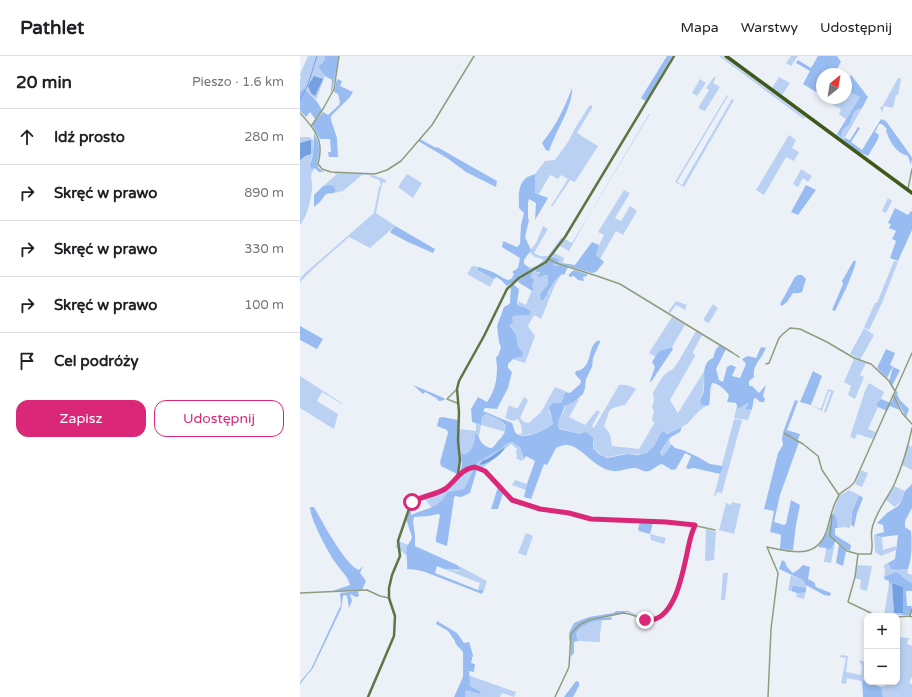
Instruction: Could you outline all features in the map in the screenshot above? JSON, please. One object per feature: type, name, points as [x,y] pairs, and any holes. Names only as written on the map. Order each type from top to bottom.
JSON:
[{"type":"main road","points":[[726,56],[912,193]]},
{"type":"street","points":[[311,125],[327,104],[334,89],[340,56]]},
{"type":"street","points":[[300,113],[311,125],[320,145],[318,164],[322,169],[331,172],[375,174],[383,172],[401,160],[432,125],[474,56]]},
{"type":"street","points":[[368,697],[394,636],[395,616],[389,598],[391,579],[400,556],[398,541],[411,504],[445,489],[454,481],[458,474],[460,460],[457,389],[461,377],[484,336],[507,289],[514,281],[542,265],[568,232],[674,56]]},
{"type":"street","points":[[907,190],[912,169]]},
{"type":"street","points":[[549,258],[556,263],[620,284],[739,357]]},
{"type":"street","points":[[766,364],[768,363],[784,333],[790,328],[800,329],[854,358],[871,364],[889,381],[895,391]]},
{"type":"street","points":[[768,697],[771,629],[778,573],[767,547],[803,551],[814,549],[818,546],[824,537],[839,495],[854,483],[912,353]]},
{"type":"street","points":[[457,389],[447,399],[458,403]]},
{"type":"street","points":[[894,395],[902,413],[912,424]]},
{"type":"street","points":[[832,513],[830,536],[845,550],[858,554],[871,554],[873,545],[872,530],[897,477],[912,428]]},
{"type":"street","points":[[784,433],[803,444],[818,456],[822,470],[839,495]]},
{"type":"street","points":[[458,474],[472,468],[482,469],[512,500],[540,509],[569,513],[591,519],[666,522],[695,525],[715,530]]},
{"type":"street","points":[[555,697],[569,667],[572,634],[579,625],[589,620],[623,613],[648,620],[656,619],[663,615],[680,584],[690,538],[695,525]]},
{"type":"street","points":[[858,554],[855,577],[848,602],[870,613]]},
{"type":"street","points":[[300,593],[367,590],[389,598]]},
{"type":"street","points":[[900,617],[911,616],[912,609]]},
{"type":"shaded area","points":[[308,56],[325,56],[324,61],[318,67],[325,76],[316,100],[304,88],[300,90],[300,74]]},
{"type":"shaded area","points":[[325,56],[339,56],[332,91],[332,80],[325,76],[318,67],[324,61]]},
{"type":"shaded area","points":[[667,56],[672,56],[646,101],[641,98]]},
{"type":"shaded area","points":[[719,56],[722,56],[805,117],[804,119],[801,117]]},
{"type":"shaded area","points":[[791,56],[798,56],[791,66],[786,63]]},
{"type":"shaded area","points":[[818,56],[837,56],[841,62],[838,68],[816,68],[816,92],[803,84],[810,71],[796,63],[798,60],[811,68]]},
{"type":"shaded area","points":[[314,76],[323,79],[315,96],[311,93],[308,86]]},
{"type":"shaded area","points":[[852,76],[868,97],[862,108],[856,110],[853,114],[849,124],[843,130],[841,137],[837,134],[860,97],[852,93]]},
{"type":"shaded area","points":[[714,77],[716,77],[713,83],[720,87],[705,111],[698,108],[709,90],[706,88]]},
{"type":"shaded area","points":[[779,77],[790,83],[782,95],[772,88]]},
{"type":"shaded area","points":[[898,78],[901,79],[898,95],[896,95],[893,108],[884,106],[882,112],[880,107],[882,107]]},
{"type":"shaded area","points":[[337,79],[342,81],[340,86],[353,92],[331,116],[337,138],[338,157],[329,157],[328,152],[331,152],[330,139],[320,139],[312,125],[323,112],[328,115],[339,105],[340,102],[338,94],[334,92]]},
{"type":"shaded area","points":[[700,79],[706,83],[697,96],[692,93]]},
{"type":"shaded area","points":[[304,88],[318,103],[322,110],[315,119],[310,112],[306,117],[300,111],[300,91]]},
{"type":"shaded area","points":[[572,88],[572,95],[567,111],[549,151],[546,150],[542,143],[552,130],[566,104]]},
{"type":"shaded area","points":[[852,93],[860,97],[846,119],[839,114],[841,109],[833,105],[852,104]]},
{"type":"shaded area","points":[[727,95],[728,96],[677,182],[682,185],[732,99],[734,100],[684,187],[675,182]]},
{"type":"shaded area","points":[[592,105],[592,108],[577,133],[598,146],[575,182],[570,180],[552,207],[551,206],[568,179],[561,175],[558,179],[550,175],[539,194],[535,193],[535,174],[545,161],[555,160],[568,142],[589,106]]},
{"type":"shaded area","points":[[857,108],[862,108],[843,141],[836,135],[837,134],[840,137]]},
{"type":"shaded area","points":[[649,114],[569,251],[560,246],[565,239],[572,243]]},
{"type":"shaded area","points":[[881,119],[886,121],[911,156],[911,165],[908,156],[897,150],[894,146],[886,131],[887,129],[882,124],[879,124],[875,132],[879,135],[878,139],[868,156],[859,152],[843,141],[845,138],[850,140],[858,127],[860,128],[851,142],[862,150]]},
{"type":"shaded area","points":[[314,133],[319,148],[318,167],[325,172],[319,172],[315,168],[312,169],[310,165],[313,155]]},
{"type":"shaded area","points":[[789,135],[796,140],[792,148],[799,152],[794,161],[786,157],[764,195],[756,190]]},
{"type":"shaded area","points":[[300,137],[309,137],[313,140],[313,155],[310,162],[315,168],[311,176],[312,189],[310,203],[305,218],[300,225]]},
{"type":"shaded area","points":[[420,139],[497,181],[496,187],[466,172],[447,158],[418,141]]},
{"type":"shaded area","points":[[310,140],[311,154],[300,160],[300,143]]},
{"type":"shaded area","points":[[801,169],[812,176],[808,182],[803,178],[798,187],[793,184]]},
{"type":"shaded area","points":[[334,173],[367,174],[386,180],[386,183],[383,182],[381,188],[376,213],[397,227],[394,227],[370,248],[349,237],[300,282],[300,279],[304,274],[374,213],[379,187],[381,185],[380,181],[369,175],[362,175],[343,191],[334,193],[336,190],[329,185],[323,186],[336,175]]},
{"type":"shaded area","points":[[407,174],[422,183],[413,198],[398,187]]},
{"type":"shaded area","points":[[535,174],[535,193],[548,198],[535,220],[536,203],[529,199],[529,220],[525,237],[531,250],[524,260],[524,264],[530,268],[528,272],[507,286],[496,277],[494,279],[477,270],[479,267],[493,272],[505,279],[509,280],[512,278],[514,274],[512,272],[518,268],[520,258],[502,247],[503,241],[517,247],[520,244],[521,225],[524,213],[519,208],[520,188],[521,184],[526,178]]},
{"type":"shaded area","points":[[806,185],[816,190],[798,215],[791,212]]},
{"type":"shaded area","points":[[323,186],[333,186],[336,190],[334,193],[326,194],[314,207],[314,195]]},
{"type":"shaded area","points":[[624,190],[630,193],[615,218],[621,221],[630,206],[637,211],[623,235],[616,231],[600,259],[596,255],[604,235],[598,232]]},
{"type":"shaded area","points":[[888,198],[892,201],[886,213],[882,211]]},
{"type":"shaded area","points":[[895,208],[908,215],[911,211],[912,212],[912,230],[898,261],[890,258],[896,241],[892,239],[896,231],[889,228],[891,224],[888,223]]},
{"type":"shaded area","points":[[543,226],[548,229],[534,253],[540,256],[548,256],[561,238],[563,239],[547,260],[528,272],[530,268],[543,261],[529,252],[536,243]]},
{"type":"shaded area","points":[[394,227],[397,227],[435,249],[433,253],[391,233],[390,232]]},
{"type":"shaded area","points":[[592,242],[599,245],[596,255],[604,262],[596,272],[592,273],[561,264],[575,265]]},
{"type":"shaded area","points":[[554,253],[564,258],[560,265],[554,266],[553,264],[555,263],[554,257],[552,257]]},
{"type":"shaded area","points":[[552,257],[558,259],[559,263],[553,264],[554,266],[560,265],[568,267],[564,275],[562,274],[556,279],[543,300],[541,300],[540,294],[548,284],[548,275],[539,277],[537,275],[540,274],[539,272],[536,272],[536,269]]},
{"type":"shaded area","points":[[854,260],[856,262],[847,287],[835,311],[832,310],[843,284],[842,281]]},
{"type":"shaded area","points":[[894,261],[898,262],[882,303],[869,330],[864,327],[875,303],[877,303]]},
{"type":"shaded area","points":[[472,266],[479,267],[477,270],[478,271],[494,279],[490,287],[467,274]]},
{"type":"shaded area","points":[[536,269],[541,276],[548,275],[548,284],[540,294],[549,293],[553,283],[559,275],[561,275],[541,319],[534,315],[528,326],[535,336],[525,363],[512,359],[522,357],[510,325],[512,317],[521,316],[531,311],[519,306],[518,301],[526,305],[531,292],[534,292],[532,285],[533,279],[531,277],[533,271]]},
{"type":"shaded area","points":[[574,270],[587,274],[587,276],[583,277],[584,281],[578,280],[574,276],[569,277],[569,274]]},
{"type":"shaded area","points":[[533,271],[531,277],[534,280],[532,285],[534,292],[518,282],[520,279]]},
{"type":"shaded area","points":[[802,275],[806,279],[802,292],[793,293],[787,302],[782,306],[780,304],[795,277]]},
{"type":"shaded area","points":[[513,284],[519,289],[517,303],[519,306],[531,311],[529,315],[512,317],[513,321],[510,326],[516,335],[518,347],[523,353],[522,357],[514,358],[508,364],[508,368],[512,372],[508,388],[497,409],[485,408],[483,411],[512,423],[515,432],[518,435],[523,436],[539,432],[553,424],[549,407],[553,403],[561,403],[565,393],[570,393],[580,384],[581,381],[575,374],[576,371],[582,369],[588,362],[592,347],[599,340],[600,342],[593,358],[592,367],[586,379],[583,394],[574,402],[564,406],[558,423],[559,429],[580,434],[586,432],[593,438],[593,448],[599,454],[607,458],[627,454],[638,455],[647,453],[654,446],[663,431],[667,434],[682,427],[680,432],[669,438],[660,453],[662,456],[671,444],[675,448],[683,450],[710,464],[723,466],[720,474],[694,468],[686,468],[691,456],[685,453],[676,469],[672,470],[662,464],[647,471],[634,468],[613,471],[600,466],[574,447],[565,445],[556,448],[547,465],[544,464],[531,499],[524,497],[535,461],[526,456],[524,459],[520,447],[512,442],[506,444],[502,448],[478,462],[475,466],[460,472],[462,464],[461,454],[467,453],[471,450],[475,434],[479,436],[484,445],[491,448],[504,434],[506,429],[504,423],[500,420],[486,414],[482,417],[481,425],[472,422],[471,409],[478,397],[487,402],[494,390],[497,372],[496,357],[498,356],[501,347],[497,326],[504,307],[510,303],[511,286]]},
{"type":"shaded area","points":[[676,301],[687,305],[685,310],[676,305],[670,313],[668,312]]},
{"type":"shaded area","points":[[713,304],[718,308],[709,323],[703,320]]},
{"type":"shaded area","points":[[672,317],[685,325],[672,347],[659,351],[656,357],[649,353]]},
{"type":"shaded area","points":[[300,326],[323,339],[317,349],[300,340]]},
{"type":"shaded area","points":[[864,328],[874,335],[860,360],[850,354]]},
{"type":"shaded area","points":[[696,331],[702,335],[693,352],[695,356],[670,400],[678,413],[706,368],[703,391],[700,400],[701,405],[706,406],[687,424],[674,431],[659,436],[648,452],[644,454],[621,454],[606,457],[593,447],[594,443],[580,434],[558,428],[558,421],[564,412],[565,405],[580,398],[569,417],[585,425],[597,410],[600,412],[592,426],[594,428],[619,385],[632,387],[636,389],[625,405],[609,411],[604,426],[610,434],[612,446],[639,449],[655,422],[653,422],[652,419],[654,412],[652,407],[654,401],[653,393],[663,376],[672,370],[677,364]]},
{"type":"shaded area","points":[[720,345],[726,349],[716,369],[719,380],[723,382],[727,367],[731,365],[736,367],[732,376],[740,378],[746,364],[742,359],[748,356],[756,358],[761,347],[766,348],[754,369],[754,377],[749,381],[749,386],[752,386],[759,393],[766,385],[763,396],[765,399],[764,402],[760,402],[754,398],[752,409],[747,410],[746,408],[749,404],[747,403],[738,409],[736,403],[727,402],[729,395],[724,389],[717,384],[712,383],[709,405],[701,405],[700,400],[704,390],[705,367],[709,360],[713,358],[716,349]]},
{"type":"shaded area","points":[[672,347],[673,349],[651,382],[650,381],[655,367],[652,362],[659,351]]},
{"type":"shaded area","points":[[886,349],[895,353],[890,365],[893,366],[887,378],[877,368]]},
{"type":"shaded area","points":[[854,359],[866,363],[860,375],[864,377],[855,399],[848,395],[851,386],[844,382]]},
{"type":"shaded area","points":[[893,367],[900,370],[892,386],[889,381]]},
{"type":"shaded area","points":[[813,371],[822,376],[811,405],[800,402]]},
{"type":"shaded area","points":[[300,376],[342,403],[322,392],[317,401],[338,414],[334,429],[300,408]]},
{"type":"shaded area","points":[[869,383],[884,392],[881,399],[876,404],[878,407],[868,429],[876,432],[873,439],[857,434],[855,439],[850,437]]},
{"type":"shaded area","points":[[413,385],[444,398],[445,400],[439,401],[425,392],[423,394]]},
{"type":"shaded area","points":[[555,387],[570,393],[563,397],[561,403],[553,403],[549,411],[553,424],[545,429],[528,435],[519,435],[522,433],[521,425],[518,419],[513,421],[505,418],[509,405],[518,408],[524,397],[528,400],[520,418],[524,422],[529,423],[541,412]]},
{"type":"shaded area","points":[[828,389],[834,391],[826,413],[824,412],[831,392],[829,391],[822,411],[811,405],[821,409]]},
{"type":"shaded area","points":[[896,391],[898,392],[897,394],[900,400],[909,409],[906,417],[894,395]]},
{"type":"shaded area","points":[[894,396],[900,410],[890,406],[887,411],[878,407],[876,404],[881,399],[891,403]]},
{"type":"shaded area","points":[[795,400],[798,401],[787,430],[800,434],[798,440],[783,432]]},
{"type":"shaded area","points":[[746,403],[750,404],[748,410],[752,409],[748,420],[734,418],[737,406],[738,409]]},
{"type":"shaded area","points":[[486,414],[502,421],[506,428],[506,432],[481,425],[482,417]]},
{"type":"shaded area","points":[[442,417],[458,420],[460,455],[457,474],[441,466],[440,462],[448,433],[447,430],[437,426],[439,418]]},
{"type":"shaded area","points":[[734,419],[742,420],[722,493],[717,492],[715,497],[714,496]]},
{"type":"shaded area","points":[[476,424],[481,425],[479,436],[475,434],[471,450],[467,453],[461,454],[459,429],[476,431]]},
{"type":"shaded area","points":[[783,433],[799,442],[780,495],[774,522],[784,525],[786,524],[791,500],[800,505],[793,550],[780,549],[781,535],[770,532],[774,511],[764,509],[778,453],[783,445]]},
{"type":"shaded area","points":[[672,437],[669,440],[669,449],[662,456],[660,454],[669,438]]},
{"type":"shaded area","points":[[512,442],[520,446],[524,459],[521,461],[516,458],[517,449],[511,444],[483,468],[475,466],[478,462],[504,445]]},
{"type":"shaded area","points":[[908,445],[912,447],[912,470],[902,465]]},
{"type":"shaded area","points":[[505,447],[504,450],[494,459],[479,465],[482,461]]},
{"type":"shaded area","points":[[474,468],[464,489],[449,492],[441,502],[432,508],[424,498],[445,490],[454,483],[459,475]]},
{"type":"shaded area","points":[[474,468],[477,469],[470,493],[461,497],[455,496],[454,498],[447,546],[436,542],[440,515],[414,517],[413,521],[415,546],[457,565],[461,570],[444,569],[437,566],[435,573],[478,590],[484,590],[482,594],[425,572],[407,569],[406,549],[412,537],[406,519],[411,508],[411,515],[436,505],[448,492],[464,489]]},
{"type":"shaded area","points":[[861,470],[868,473],[862,487],[855,484]]},
{"type":"shaded area","points":[[515,480],[527,484],[526,490],[512,485]]},
{"type":"shaded area","points":[[912,484],[912,508],[905,521],[905,527],[911,531],[912,541],[908,569],[891,569],[888,563],[895,559],[898,535],[882,537],[874,535],[884,532],[883,525],[877,523],[887,513],[898,506],[905,491]]},
{"type":"shaded area","points":[[894,486],[905,491],[902,500],[895,507],[886,500]]},
{"type":"shaded area","points":[[498,487],[503,493],[498,509],[491,509]]},
{"type":"shaded area","points":[[849,490],[859,495],[852,512],[850,528],[837,528],[836,518],[833,513],[839,496]]},
{"type":"shaded area","points":[[859,495],[863,498],[857,513],[854,527],[851,525],[852,512]]},
{"type":"shaded area","points":[[732,502],[741,504],[734,534],[719,530],[726,503],[731,505]]},
{"type":"shaded area","points":[[310,507],[314,507],[334,542],[347,560],[359,570],[363,566],[360,573],[366,581],[362,590],[329,592],[350,585],[348,579],[335,562],[324,543],[316,527]]},
{"type":"shaded area","points":[[833,513],[837,522],[835,535],[851,545],[850,551],[836,540],[830,550],[818,547],[827,533]]},
{"type":"shaded area","points":[[640,522],[653,522],[650,534],[639,531],[638,529]]},
{"type":"shaded area","points":[[706,529],[716,532],[714,560],[705,561]]},
{"type":"shaded area","points":[[526,533],[533,536],[526,556],[518,553]]},
{"type":"shaded area","points":[[650,534],[666,538],[664,544],[651,540]]},
{"type":"shaded area","points":[[874,535],[882,537],[883,550],[896,546],[896,550],[881,556],[875,552]]},
{"type":"shaded area","points":[[399,541],[408,545],[406,555],[395,547]]},
{"type":"shaded area","points":[[835,543],[831,563],[824,562],[826,549],[830,550],[832,545]]},
{"type":"shaded area","points":[[839,544],[846,551],[843,566],[836,563]]},
{"type":"shaded area","points":[[782,560],[793,573],[803,565],[810,567],[808,579],[814,582],[816,587],[831,593],[830,596],[824,595],[806,585],[803,580],[779,569]]},
{"type":"shaded area","points":[[888,563],[891,569],[908,569],[907,573],[912,575],[912,583],[903,576],[890,574],[885,576],[884,579],[884,565]]},
{"type":"shaded area","points":[[457,565],[487,581],[484,590],[478,590],[480,583],[444,569],[461,570]]},
{"type":"shaded area","points":[[857,565],[872,566],[867,591],[860,589],[861,580],[855,578]]},
{"type":"shaded area","points":[[896,572],[912,583],[912,591],[906,591],[907,606],[912,606],[910,615],[902,615],[903,587],[892,583],[889,584],[889,581],[884,579],[885,576]]},
{"type":"shaded area","points":[[723,573],[728,573],[725,600],[721,600]]},
{"type":"shaded area","points":[[791,575],[803,580],[807,585],[804,599],[796,597],[797,593],[788,590]]},
{"type":"shaded area","points":[[892,583],[894,613],[884,613],[889,584]]},
{"type":"shaded area","points":[[892,583],[903,587],[903,613],[894,613]]},
{"type":"shaded area","points":[[792,587],[806,588],[806,592],[797,593],[792,591]]},
{"type":"shaded area","points":[[358,591],[359,596],[356,597],[350,594],[352,601],[349,608],[347,596],[343,596],[341,609],[313,668],[300,684],[311,669],[341,605],[340,593]]},
{"type":"shaded area","points":[[616,611],[628,611],[646,619],[628,612],[589,620],[581,623],[576,628],[569,642],[569,633],[574,623],[589,617],[613,613]]},
{"type":"shaded area","points":[[612,617],[611,620],[601,620],[583,626],[576,634],[578,641],[574,642],[574,653],[571,657],[570,646],[572,634],[575,629],[589,621]]},
{"type":"shaded area","points":[[602,620],[600,642],[578,641],[576,634],[586,623]]},
{"type":"shaded area","points":[[437,621],[457,633],[464,643],[469,642],[473,655],[471,663],[475,664],[474,672],[469,671],[470,686],[481,692],[479,694],[466,690],[465,697],[454,697],[463,677],[463,652],[455,643],[448,631],[436,624]]},
{"type":"shaded area","points":[[900,637],[909,638],[907,644],[912,646],[912,676],[909,683],[912,684],[912,697],[883,697],[881,687],[900,685]]},
{"type":"shaded area","points":[[841,655],[848,656],[846,672],[861,675],[862,666],[859,660],[864,661],[864,681],[847,678],[846,684],[841,683],[846,658],[840,657]]},
{"type":"shaded area","points":[[468,675],[516,692],[514,697],[502,693],[500,697],[465,697],[466,690],[479,694],[470,686]]},
{"type":"shaded area","points":[[862,680],[864,681],[864,685],[876,685],[881,687],[883,697],[863,697]]},
{"type":"shaded area","points":[[576,681],[579,682],[579,686],[573,697],[564,697]]},
{"type":"waterway","points":[[300,99],[308,84],[317,56]]},
{"type":"route","points":[[412,502],[448,487],[458,474],[475,467],[485,471],[512,500],[540,509],[569,513],[591,519],[649,521],[695,525],[691,534],[681,581],[676,592],[663,615],[659,618],[645,620]]}]
